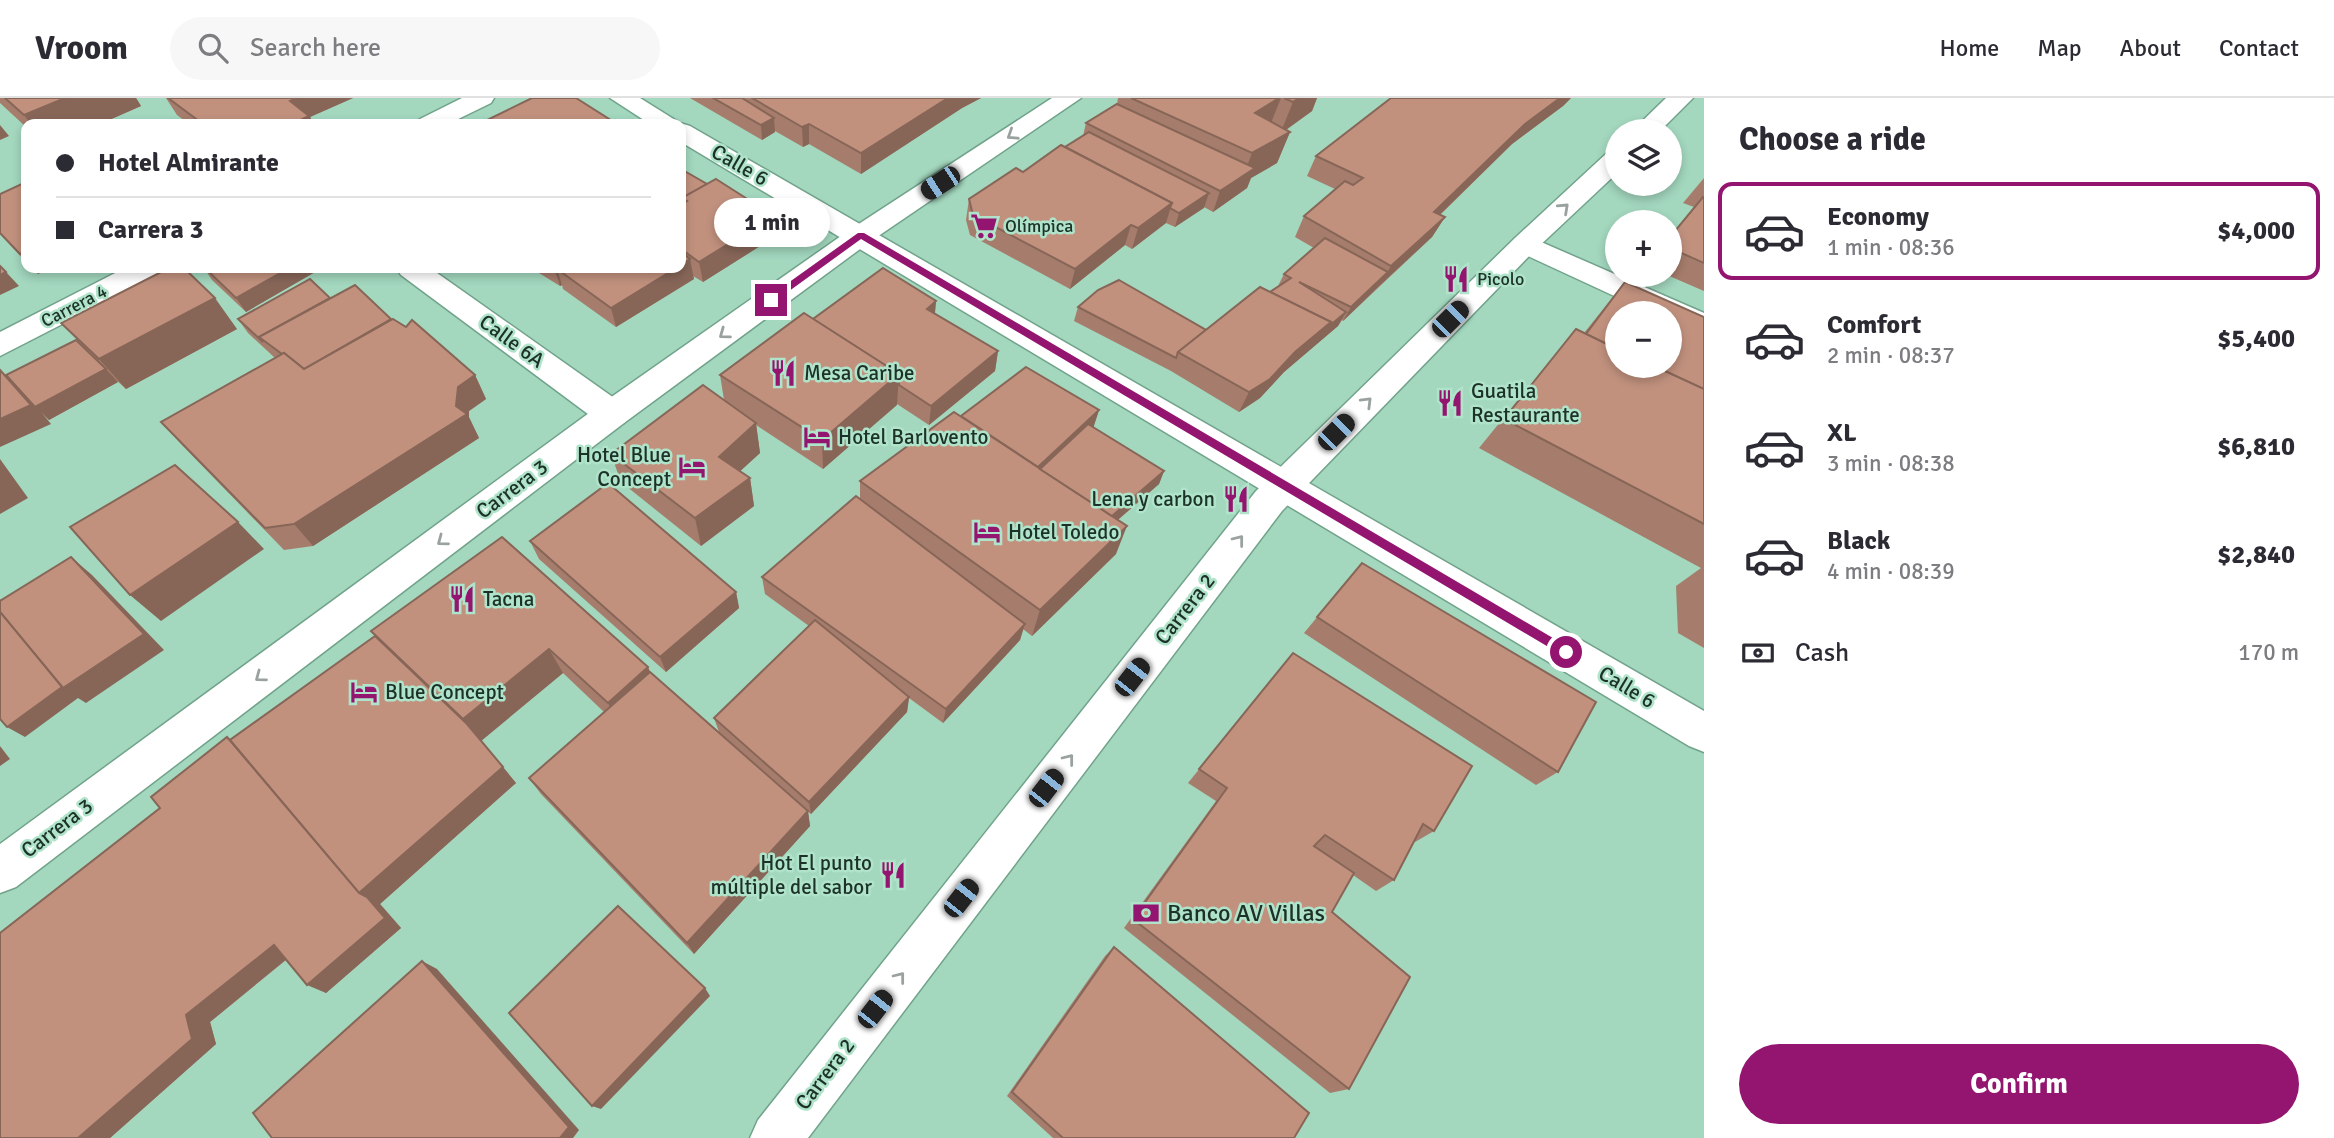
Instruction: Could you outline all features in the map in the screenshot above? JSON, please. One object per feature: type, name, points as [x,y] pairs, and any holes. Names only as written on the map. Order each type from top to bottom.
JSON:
[{"type":"main road","points":[[430,115],[482,98]]},
{"type":"main road","points":[[622,98],[659,119]]},
{"type":"main road","name":"Carrera 3","points":[[0,871],[612,414],[861,235],[1069,98]]},
{"type":"main road","points":[[1658,119],[1681,98]]},
{"type":"main road","name":"Calle 6","points":[[686,134],[1704,733]]},
{"type":"main road","name":"Carrera 2","points":[[776,1138],[1284,485],[1525,244],[1605,169]]},
{"type":"main road","points":[[1525,244],[1704,325]]},
{"type":"main road","name":"Carrera 4","points":[[0,345],[138,273]]},
{"type":"main road","name":"Calle 6A","points":[[418,273],[612,414]]},
{"type":"building","points":[[5,98],[65,98],[24,115]]},
{"type":"building","points":[[168,98],[296,98],[290,101],[309,116],[303,119],[196,119]]},
{"type":"building","points":[[532,98],[576,98],[609,119],[489,119]]},
{"type":"building","points":[[713,98],[742,98],[774,118],[761,125]]},
{"type":"building","points":[[752,98],[948,98],[861,153],[809,124],[802,127]]},
{"type":"building","points":[[1131,98],[1279,98],[1255,113],[1290,132],[1252,153]]},
{"type":"building","points":[[1391,98],[1560,98],[1525,124],[1434,212],[1445,217],[1391,266],[1304,216],[1345,181],[1353,185],[1363,178],[1316,156]]},
{"type":"building","points":[[1117,104],[1255,168],[1220,191],[1086,123]]},
{"type":"building","points":[[1089,132],[1209,193],[1179,213],[1170,208],[1172,203],[1065,147]]},
{"type":"building","points":[[1061,145],[1172,203],[1138,228],[1131,225],[1075,269],[973,215],[969,199],[1016,168],[1023,172]]},
{"type":"building","points":[[686,172],[707,184],[686,196]]},
{"type":"building","points":[[716,179],[774,216],[699,262],[686,253],[686,196]]},
{"type":"building","points":[[21,184],[20,254],[0,233],[0,194]]},
{"type":"building","points":[[1704,197],[1704,263],[1682,253],[1682,222]]},
{"type":"building","points":[[1325,238],[1388,272],[1351,307],[1299,282],[1346,312],[1327,328],[1331,322],[1270,292],[1291,278],[1284,274]]},
{"type":"building","points":[[883,268],[936,301],[927,309],[998,351],[931,406],[899,385],[899,374],[813,319]]},
{"type":"building","points":[[159,273],[189,273],[215,298],[99,359],[61,323]]},
{"type":"building","points":[[210,273],[280,273],[236,298]]},
{"type":"building","points":[[563,273],[668,273],[611,308]]},
{"type":"building","points":[[310,279],[330,298],[259,337],[263,342],[238,319]]},
{"type":"building","points":[[1119,280],[1206,330],[1178,352],[1176,358],[1078,307],[1098,290]]},
{"type":"building","points":[[355,285],[391,319],[304,369],[259,337]]},
{"type":"building","points":[[1260,287],[1331,322],[1295,352],[1270,379],[1249,392],[1178,352]]},
{"type":"building","points":[[1621,287],[1636,287],[1668,301],[1611,301]]},
{"type":"building","points":[[1682,307],[1704,317],[1704,389],[1680,378]]},
{"type":"building","points":[[1605,309],[1605,343],[1586,334]]},
{"type":"building","points":[[804,313],[899,374],[822,440],[720,375]]},
{"type":"building","points":[[393,319],[406,327],[412,320],[475,375],[458,387],[456,406],[467,414],[294,524],[265,528],[161,422],[284,353],[304,369]]},
{"type":"building","points":[[1576,329],[1605,343],[1605,378],[1680,378],[1704,389],[1704,524],[1504,419]]},
{"type":"building","points":[[76,340],[106,369],[35,407],[6,375]]},
{"type":"building","points":[[1026,367],[1099,410],[1038,467],[961,416]]},
{"type":"building","points":[[0,370],[31,405],[0,419]]},
{"type":"building","points":[[703,385],[756,423],[719,457],[750,478],[695,518],[611,454]]},
{"type":"building","name":"Hotel Toledo","points":[[954,412],[1127,526],[1040,610],[860,481]]},
{"type":"building","points":[[1088,424],[1164,471],[1112,516],[1040,469]]},
{"type":"building","points":[[175,465],[238,522],[130,595],[70,527]]},
{"type":"building","points":[[608,483],[736,592],[660,657],[530,541]]},
{"type":"building","points":[[856,496],[1025,624],[946,709],[762,577]]},
{"type":"building","points":[[502,537],[648,667],[608,703],[549,649],[463,719],[371,631]]},
{"type":"building","points":[[71,557],[144,634],[63,688],[0,612],[0,601]]},
{"type":"building","points":[[1362,563],[1596,702],[1558,772],[1317,617]]},
{"type":"building","points":[[0,612],[62,687],[7,727],[0,719]]},
{"type":"building","points":[[815,620],[909,697],[809,802],[714,718]]},
{"type":"building","points":[[375,636],[467,724],[503,767],[359,893],[230,740]]},
{"type":"building","points":[[1293,653],[1472,766],[1434,831],[1423,824],[1394,880],[1325,835],[1314,846],[1354,873],[1332,912],[1410,977],[1349,1089],[1133,919],[1227,788],[1199,769]]},
{"type":"building","points":[[650,672],[808,811],[687,943],[529,778]]},
{"type":"building","points":[[227,737],[359,893],[367,897],[385,918],[307,985],[274,945],[186,1015],[192,1039],[78,1138],[0,1138],[0,933],[160,808],[151,797]]},
{"type":"building","points":[[618,906],[705,988],[592,1106],[509,1013]]},
{"type":"building","points":[[1114,947],[1309,1113],[1294,1138],[1063,1138],[1012,1092]]},
{"type":"building","points":[[422,961],[569,1127],[560,1138],[272,1138],[253,1113]]},
{"type":"place","name":"Olímpica","points":[[984,226]]},
{"type":"place","name":"Picolo","points":[[1456,279]]},
{"type":"place","name":"Mesa Caribe","points":[[783,373]]},
{"type":"place","name":"Guatila Restaurante","points":[[1450,403]]},
{"type":"place","name":"Hotel Barlovento","points":[[817,437]]},
{"type":"place","name":"Hotel Blue Concept","points":[[692,467]]},
{"type":"place","name":"Lena y carbon","points":[[1236,499]]},
{"type":"place","name":"Hotel Toledo","points":[[987,532]]},
{"type":"place","name":"Tacna","points":[[462,599]]},
{"type":"place","name":"Blue Concept","points":[[364,692]]},
{"type":"place","name":"Hot El punto múltiple del sabor","points":[[893,875]]},
{"type":"place","name":"Banco AV Villas","points":[[1146,913]]},
{"type":"route","points":[[771,300],[861,235],[1566,652]]}]
